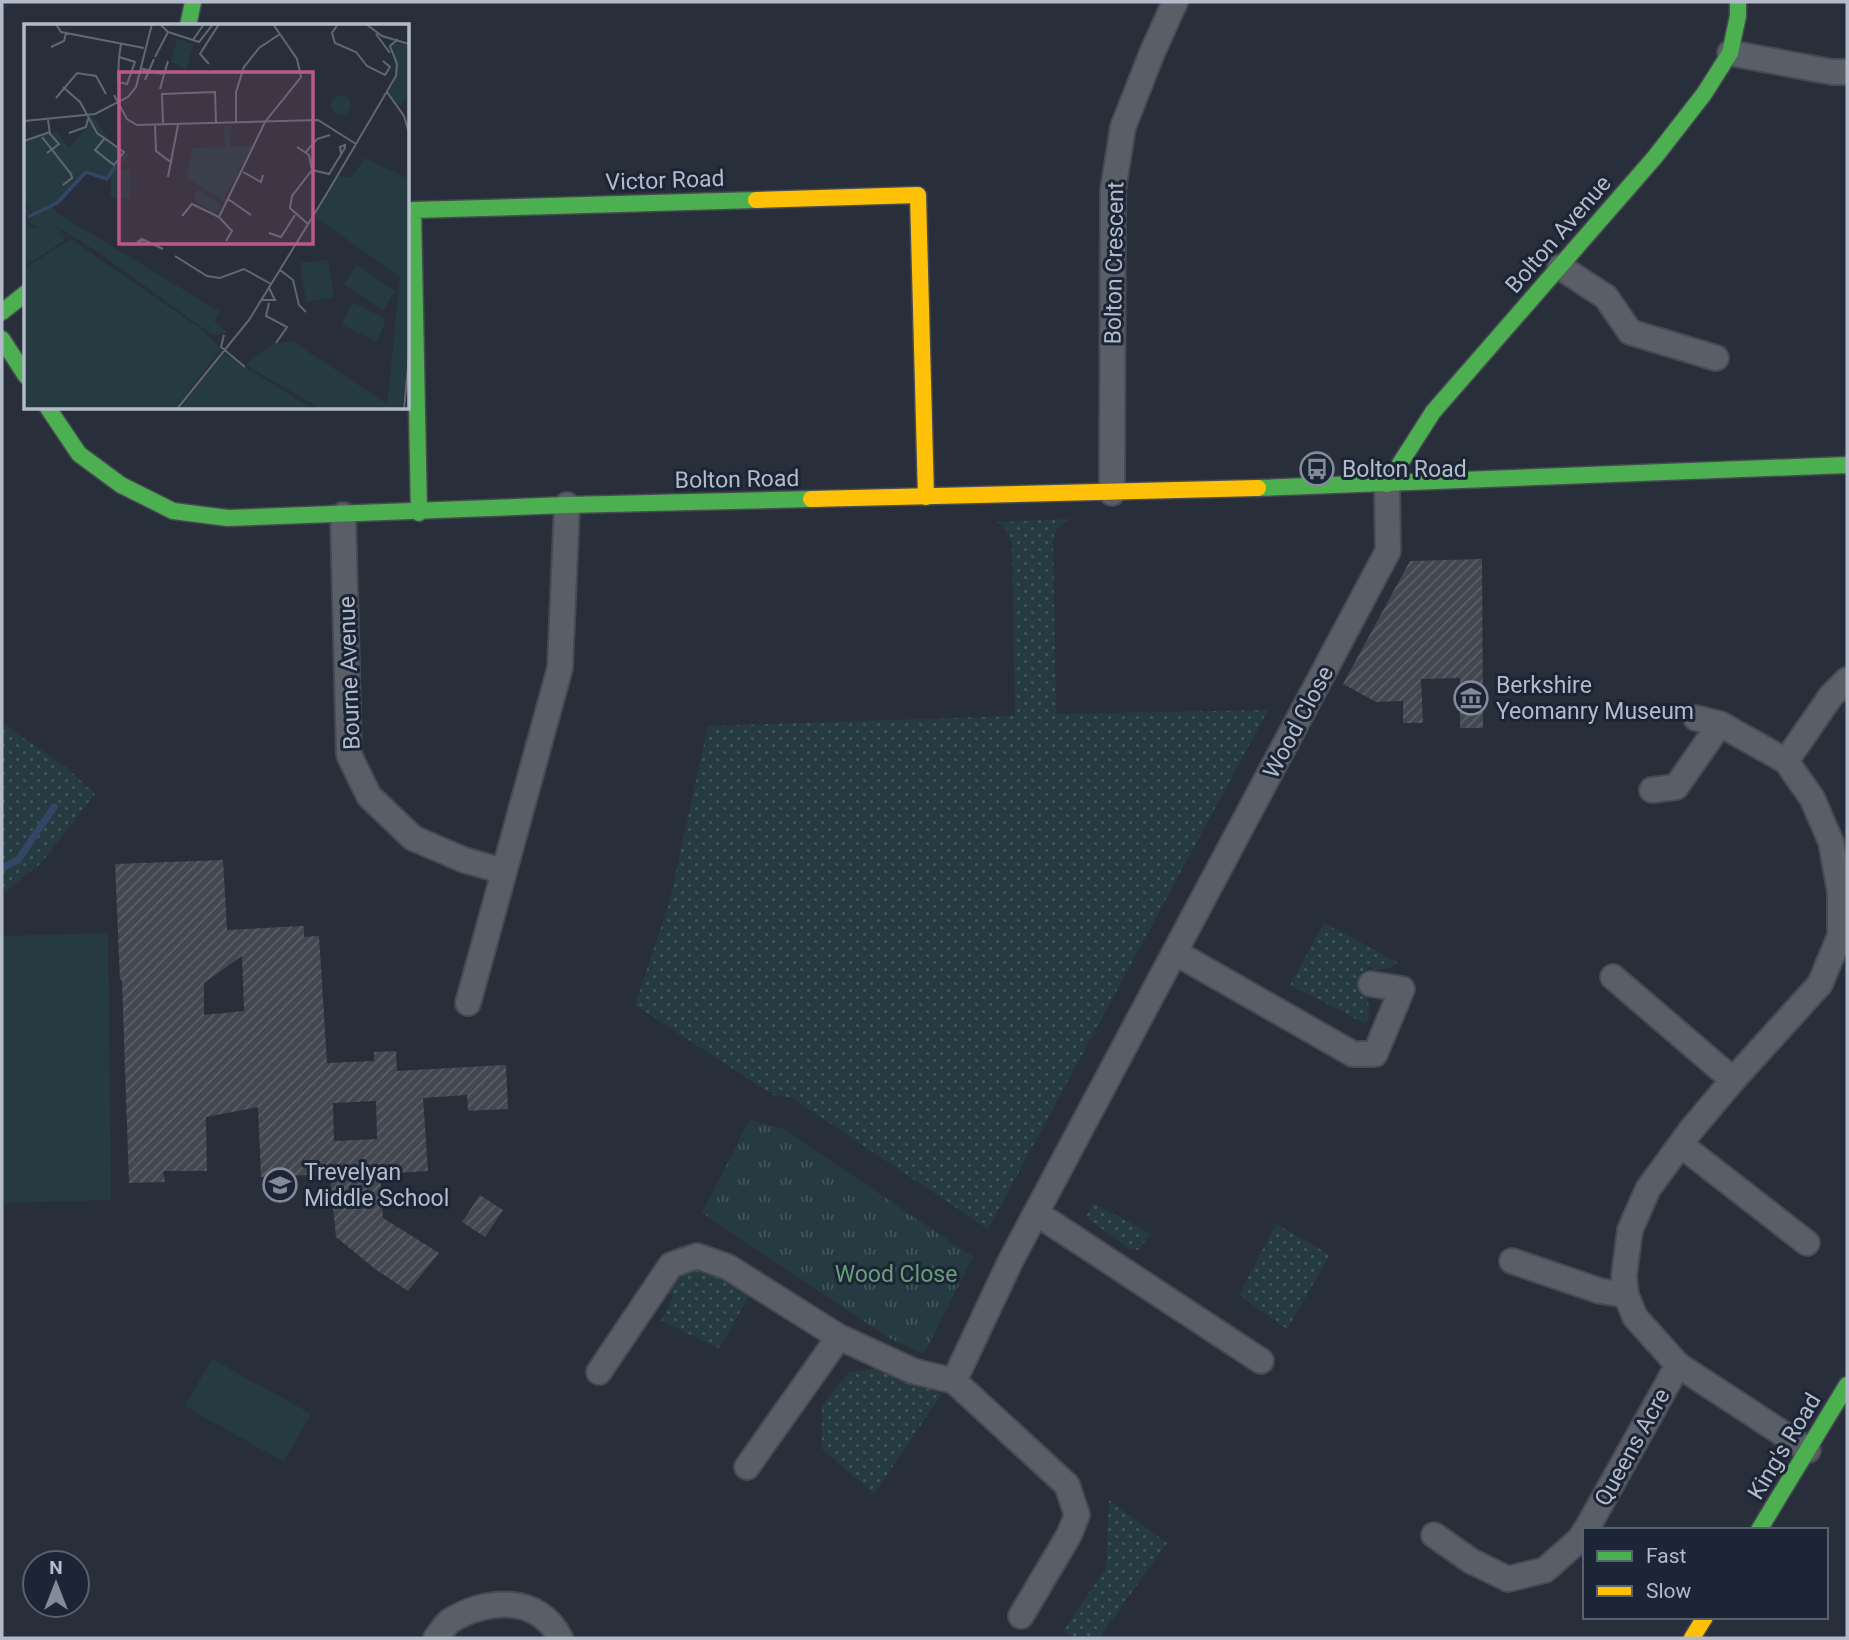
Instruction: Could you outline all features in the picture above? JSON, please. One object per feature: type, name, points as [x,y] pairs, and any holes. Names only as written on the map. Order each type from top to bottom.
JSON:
[{"type":"street","points":[[188,24],[193,2]]},
{"type":"street","name":"Bolton Crescent","points":[[1112,493],[1112,190],[1124,127],[1175,2]]},
{"type":"street","name":"Bolton Avenue","points":[[1387,484],[1433,412],[1655,157],[1704,94],[1730,53],[1738,16],[1738,2]]},
{"type":"street","points":[[1730,53],[1832,72],[1847,72]]},
{"type":"street","name":"Victor Road","points":[[419,513],[413,210],[918,195],[926,497]]},
{"type":"street","points":[[1560,267],[1606,297],[1630,332],[1716,358]]},
{"type":"street","points":[[2,312],[24,295]]},
{"type":"street","points":[[2,340],[24,373]]},
{"type":"street","name":"Bolton Road","points":[[49,410],[79,454],[121,485],[173,511],[228,519],[567,505],[1387,484],[1847,465]]},
{"type":"street","name":"Wood Close","points":[[954,1381],[1011,1260],[1388,551],[1387,484]]},
{"type":"street","points":[[468,1003],[560,668],[567,505]]},
{"type":"street","name":"Bourne Avenue","points":[[343,515],[349,755],[369,796],[413,838],[464,860],[503,871]]},
{"type":"street","points":[[1786,761],[1831,696],[1847,680]]},
{"type":"street","name":"Queens Acre","points":[[1696,718],[1720,724],[1786,761],[1812,799],[1831,842],[1840,892],[1844,937],[1820,984],[1733,1080],[1648,1189],[1630,1230],[1624,1276],[1626,1295],[1635,1317],[1678,1365],[1808,1450]]},
{"type":"street","points":[[1652,790],[1676,788],[1720,724]]},
{"type":"street","points":[[1176,953],[1353,1054],[1375,1054],[1402,989],[1371,984]]},
{"type":"street","points":[[1613,977],[1733,1080]]},
{"type":"street","points":[[1681,1145],[1807,1243]]},
{"type":"street","points":[[1036,1213],[1261,1360]]},
{"type":"street","points":[[599,1371],[671,1265],[697,1256],[728,1267],[839,1337],[913,1371],[954,1381],[1067,1485],[1077,1515],[1069,1535],[1021,1616]]},
{"type":"street","points":[[1512,1261],[1600,1291],[1626,1295]]},
{"type":"street","points":[[747,1467],[839,1337]]},
{"type":"street","name":"Queens Acre","points":[[1586,1528],[1678,1365]]},
{"type":"street","name":"King's Road","points":[[1760,1528],[1847,1385]]},
{"type":"street","name":"Queens Acre","points":[[1434,1535],[1471,1561],[1508,1578],[1545,1570],[1583,1534]]},
{"type":"street","points":[[436,1638],[448,1622],[485,1605],[523,1605],[553,1625],[560,1638]]},
{"type":"street","points":[[1692,1638],[1704,1619]]},
{"type":"green space","points":[[1070,519],[1059,527],[1053,539],[1056,714],[1268,710],[988,1229],[792,1098],[773,1095],[635,1005],[669,904],[708,726],[1015,716],[1012,543],[1004,526],[997,522]]},
{"type":"green space","points":[[2,723],[68,769],[95,794],[41,863],[2,894]]},
{"type":"green space","points":[[1324,923],[1397,962],[1384,969],[1368,967],[1360,988],[1369,1005],[1366,1024],[1290,985]]},
{"type":"green space","points":[[108,933],[111,1200],[2,1203],[2,936]]},
{"type":"green space","name":"Wood Close","points":[[750,1120],[783,1129],[973,1257],[924,1354],[889,1338],[702,1213]]},
{"type":"green space","points":[[1093,1203],[1151,1234],[1138,1250],[1131,1250],[1086,1217]]},
{"type":"green space","points":[[1276,1224],[1330,1255],[1287,1329],[1239,1295]]},
{"type":"green space","points":[[689,1262],[755,1286],[719,1348],[661,1321],[674,1296],[655,1286]]},
{"type":"green space","points":[[212,1359],[311,1414],[284,1462],[185,1406]]},
{"type":"green space","points":[[873,1369],[891,1373],[891,1376],[911,1383],[924,1384],[941,1395],[874,1494],[822,1449],[822,1406],[849,1372]]},
{"type":"green space","points":[[1109,1500],[1167,1543],[1099,1638],[1075,1638],[1063,1631],[1106,1568]]},
{"type":"building","points":[[1482,559],[1483,728],[1460,728],[1460,678],[1421,679],[1423,723],[1403,723],[1403,701],[1376,702],[1343,684],[1410,561]]},
{"type":"building","points":[[223,860],[227,930],[304,926],[304,937],[319,936],[327,1063],[374,1061],[374,1052],[396,1051],[397,1071],[506,1065],[508,1109],[468,1111],[467,1095],[423,1098],[428,1171],[380,1174],[383,1218],[439,1253],[408,1291],[375,1269],[336,1237],[330,1174],[261,1177],[258,1107],[206,1117],[207,1171],[163,1171],[165,1182],[129,1183],[115,864]],"holes":[[[242,956],[244,1011],[204,1015],[204,983]],[[376,1101],[377,1139],[334,1141],[333,1103]]]},
{"type":"building","points":[[480,1195],[503,1210],[485,1237],[462,1222]]},
{"type":"waterway","points":[[2,868],[18,860],[54,807]]},
{"type":"traffic: fast","points":[[188,24],[193,2]]},
{"type":"traffic: fast","points":[[1387,484],[1433,412],[1655,157],[1704,94],[1730,53],[1738,16],[1738,2]]},
{"type":"traffic: fast","points":[[419,513],[413,210],[756,200]]},
{"type":"traffic: fast","points":[[2,312],[24,295]]},
{"type":"traffic: fast","points":[[2,339],[24,373]]},
{"type":"traffic: fast","points":[[49,410],[79,454],[121,485],[173,511],[228,518],[811,499]]},
{"type":"traffic: fast","points":[[1258,488],[1847,465]]},
{"type":"traffic: fast","points":[[1760,1528],[1847,1385]]},
{"type":"traffic: slow","points":[[756,200],[918,195],[926,497]]},
{"type":"traffic: slow","points":[[811,499],[1258,488]]},
{"type":"traffic: slow","points":[[1692,1638],[1704,1619]]},
{"type":"place","name":"Bolton Road","points":[[1317,469]]},
{"type":"place","name":"Berkshire Yeomanry Museum","points":[[1471,698]]},
{"type":"place","name":"Trevelyan Middle School","points":[[280,1185]]}]
